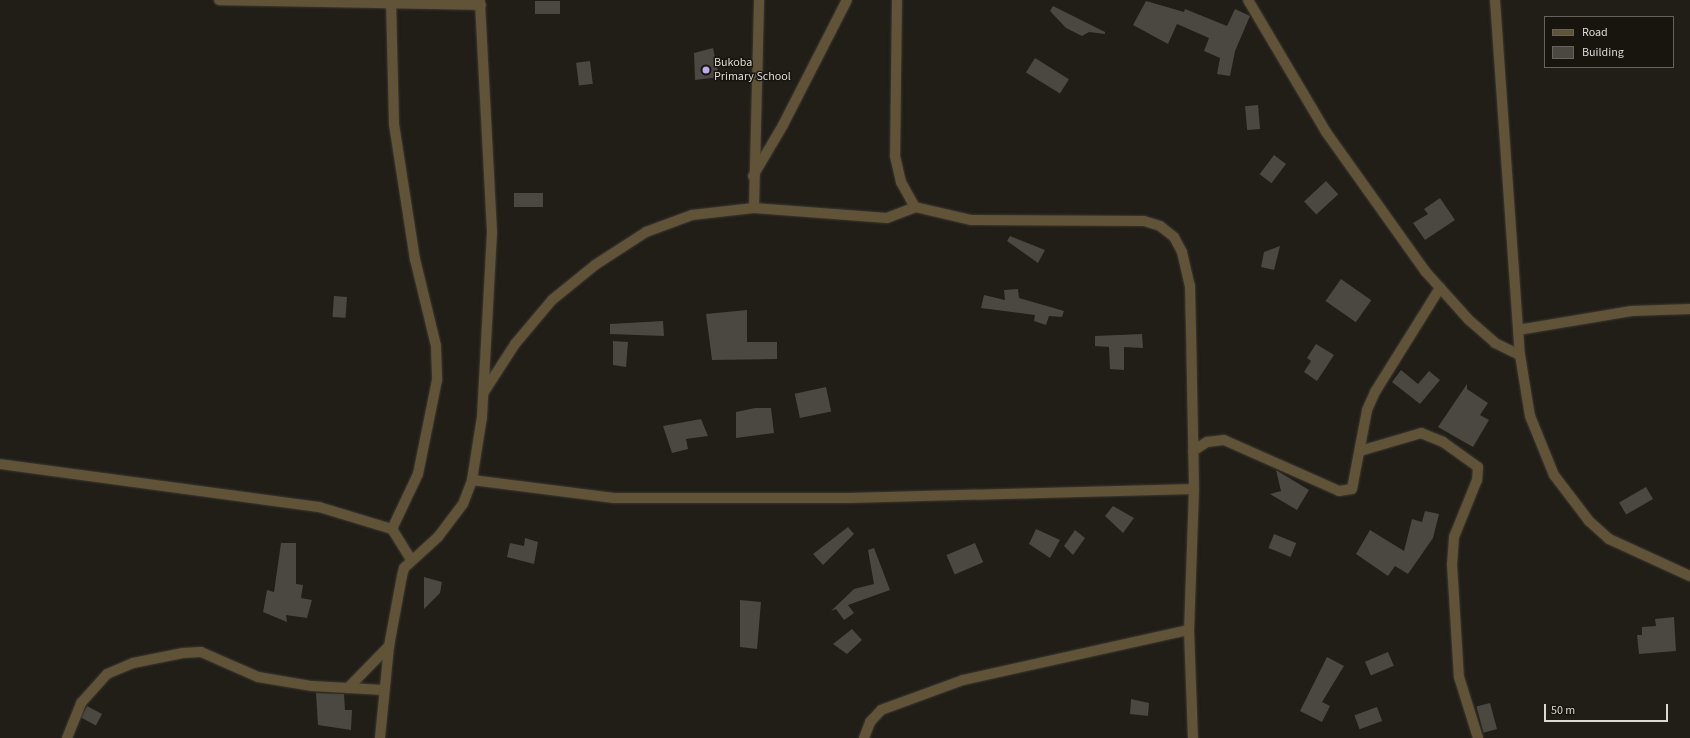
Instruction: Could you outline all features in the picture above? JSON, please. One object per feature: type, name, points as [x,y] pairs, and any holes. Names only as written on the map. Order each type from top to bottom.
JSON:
[{"type":"street","points":[[219,0],[480,3],[492,232],[484,392],[472,480],[454,519],[411,560],[402,576],[389,646],[380,738]]},
{"type":"street","points":[[754,208],[752,177],[758,0]]},
{"type":"street","points":[[752,177],[783,126],[847,0]]},
{"type":"street","points":[[896,0],[895,156],[901,182],[915,207]]},
{"type":"street","points":[[1248,0],[1326,132],[1389,222],[1440,288],[1490,338],[1520,355]]},
{"type":"street","points":[[1495,0],[1520,355],[1530,416],[1554,475],[1572,504],[1610,539],[1690,576]]},
{"type":"street","points":[[391,1],[394,124],[415,259],[436,346],[437,380],[418,474],[392,529]]},
{"type":"street","points":[[484,392],[515,344],[552,300],[595,265],[646,232],[692,215],[754,208],[887,218],[915,207],[971,220],[1054,222],[1124,218],[1160,226],[1174,237],[1182,252],[1190,286],[1194,489],[1190,630],[1193,738]]},
{"type":"street","points":[[1193,451],[1207,442],[1224,440],[1347,492],[1352,489],[1367,410],[1375,392],[1440,288]]},
{"type":"street","points":[[1518,330],[1631,310],[1690,309]]},
{"type":"street","points":[[1360,451],[1420,433],[1443,442],[1478,467],[1477,480],[1454,537],[1452,564],[1459,677],[1478,738]]},
{"type":"street","points":[[0,464],[277,498],[357,517],[392,529],[411,560]]},
{"type":"street","points":[[472,480],[614,498],[857,498],[1194,489]]},
{"type":"street","points":[[864,738],[870,722],[881,710],[963,680],[1029,663],[1190,630]]},
{"type":"street","points":[[348,688],[389,646]]},
{"type":"street","points":[[68,738],[73,716],[81,703],[107,674],[133,663],[165,656],[201,652],[258,677],[348,688],[384,690]]},
{"type":"building","points":[[535,1],[560,1],[560,14],[535,14]]},
{"type":"building","points":[[1146,1],[1184,12],[1185,9],[1227,26],[1235,9],[1250,16],[1235,51],[1230,76],[1217,74],[1220,58],[1204,51],[1209,38],[1177,24],[1168,44],[1133,25]]},
{"type":"building","points":[[1053,6],[1105,32],[1105,34],[1089,32],[1082,36],[1066,28],[1050,11]]},
{"type":"building","name":"Bukoba Primary School","points":[[713,48],[719,77],[695,80],[694,53]]},
{"type":"building","points":[[1035,58],[1069,79],[1060,94],[1026,72]]},
{"type":"building","points":[[590,61],[593,84],[579,86],[576,63]]},
{"type":"building","points":[[1258,105],[1260,129],[1247,130],[1245,106]]},
{"type":"building","points":[[1274,155],[1286,164],[1272,183],[1260,174]]},
{"type":"building","points":[[1326,181],[1338,194],[1316,215],[1304,201]]},
{"type":"building","points":[[514,193],[543,193],[543,207],[514,207]]},
{"type":"building","points":[[1440,198],[1455,220],[1425,240],[1413,223],[1428,214],[1424,209]]},
{"type":"building","points":[[1010,236],[1045,250],[1038,263],[1007,241]]},
{"type":"building","points":[[1280,246],[1274,270],[1261,267],[1264,252]]},
{"type":"building","points":[[1341,279],[1371,300],[1356,322],[1326,301]]},
{"type":"building","points":[[1018,289],[1019,298],[1064,311],[1062,317],[1049,316],[1046,325],[1034,321],[1035,315],[981,308],[984,295],[1005,300],[1004,290]]},
{"type":"building","points":[[334,296],[347,297],[346,318],[333,317]]},
{"type":"building","points":[[747,310],[747,342],[777,342],[777,359],[712,360],[706,314]]},
{"type":"building","points":[[663,321],[664,336],[610,334],[610,324]]},
{"type":"building","points":[[1142,334],[1143,348],[1124,347],[1124,370],[1110,369],[1109,347],[1095,346],[1095,336]]},
{"type":"building","points":[[613,341],[628,342],[626,367],[613,365]]},
{"type":"building","points":[[1316,344],[1334,355],[1317,381],[1304,372],[1311,361],[1307,358]]},
{"type":"building","points":[[1401,370],[1418,384],[1429,371],[1440,380],[1420,404],[1392,382]]},
{"type":"building","points":[[1467,384],[1467,389],[1488,403],[1480,415],[1489,420],[1473,447],[1438,427]]},
{"type":"building","points":[[826,387],[831,411],[800,418],[795,394]]},
{"type":"building","points":[[755,408],[771,408],[774,433],[736,438],[736,412]]},
{"type":"building","points":[[701,419],[708,436],[686,439],[688,449],[672,453],[663,426]]},
{"type":"building","points":[[1276,470],[1309,490],[1297,510],[1270,494],[1281,491]]},
{"type":"building","points":[[1646,487],[1653,499],[1626,515],[1619,502]]},
{"type":"building","points":[[1113,506],[1134,518],[1123,533],[1105,516]]},
{"type":"building","points":[[1425,511],[1439,514],[1433,538],[1408,574],[1395,566],[1388,576],[1356,554],[1370,530],[1404,551],[1412,519],[1422,522]]},
{"type":"building","points":[[848,527],[854,534],[823,565],[813,554]]},
{"type":"building","points":[[1036,529],[1060,540],[1050,558],[1029,544]]},
{"type":"building","points":[[1075,530],[1085,538],[1073,555],[1064,546]]},
{"type":"building","points":[[1274,534],[1296,543],[1291,557],[1268,548]]},
{"type":"building","points":[[525,538],[538,542],[534,564],[507,557],[510,543],[524,546]]},
{"type":"building","points":[[281,543],[296,543],[296,584],[303,585],[301,598],[312,600],[307,618],[286,615],[287,622],[263,612],[267,590],[274,592]]},
{"type":"building","points":[[975,543],[983,562],[955,574],[946,555]]},
{"type":"building","points":[[874,548],[890,590],[848,605],[854,613],[844,620],[836,609],[831,611],[854,589],[874,584],[868,550]]},
{"type":"building","points":[[424,577],[442,582],[440,593],[424,609]]},
{"type":"building","points":[[740,600],[761,602],[757,649],[740,647]]},
{"type":"building","points":[[1674,617],[1676,651],[1639,654],[1637,635],[1642,635],[1642,627],[1656,626],[1655,619]]},
{"type":"building","points":[[852,629],[862,640],[847,654],[833,644]]},
{"type":"building","points":[[1388,652],[1394,666],[1371,676],[1365,662]]},
{"type":"building","points":[[1327,657],[1344,666],[1322,702],[1330,706],[1322,722],[1300,711]]},
{"type":"building","points":[[316,693],[344,694],[345,710],[352,710],[351,730],[318,725]]},
{"type":"building","points":[[1131,699],[1149,703],[1148,716],[1130,714]]},
{"type":"building","points":[[1490,703],[1497,729],[1483,733],[1476,707]]},
{"type":"building","points":[[87,706],[102,714],[96,725],[81,717]]},
{"type":"building","points":[[1377,707],[1382,721],[1360,729],[1354,715]]},
{"type":"place","name":"Bukoba Primary School","points":[[706,70]]}]
